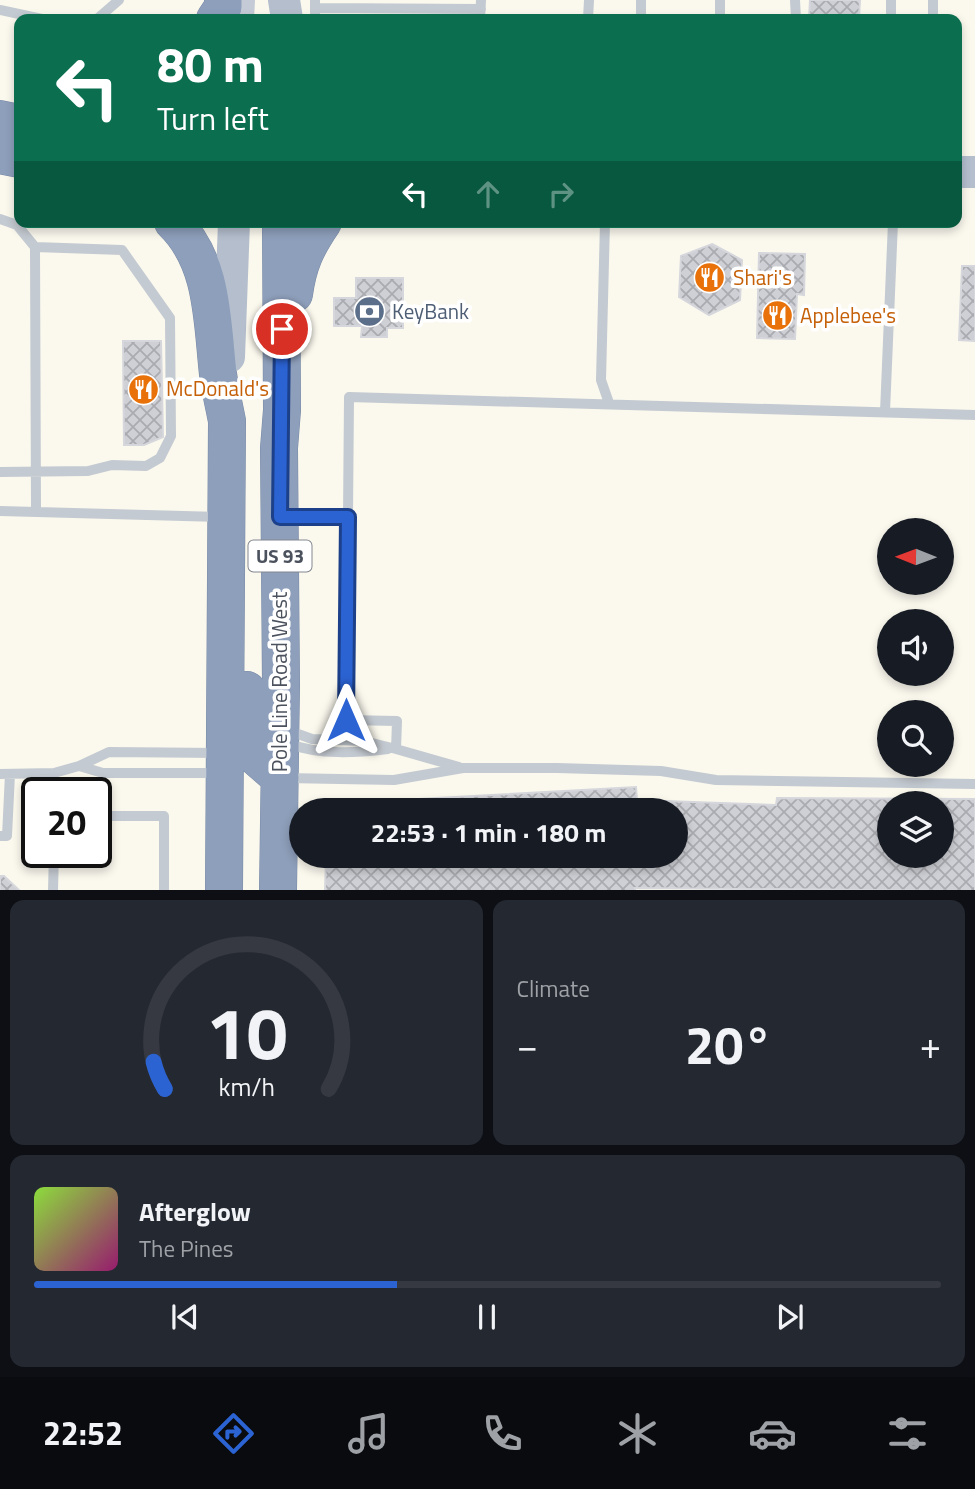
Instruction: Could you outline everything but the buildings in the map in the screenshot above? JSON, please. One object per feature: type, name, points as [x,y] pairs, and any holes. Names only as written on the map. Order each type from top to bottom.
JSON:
[{"type":"highway","name":"US 93","points":[[179,228],[205,275],[213,309],[218,376],[227,421],[224,890]]},
{"type":"highway","name":"Pole Line Road West","points":[[278,890],[281,228]]},
{"type":"highway","points":[[282,410],[296,274],[306,246],[319,228]]},
{"type":"highway","points":[[227,502],[246,602],[247,729],[257,758],[280,778]]},
{"type":"highway","points":[[225,763],[251,773],[260,800],[258,890]]},
{"type":"main road","points":[[281,0],[306,9]]},
{"type":"main road","points":[[227,421],[234,228]]},
{"type":"lane","points":[[103,14],[119,0]]},
{"type":"lane","points":[[306,9],[481,9]]},
{"type":"lane","points":[[0,10],[19,14]]},
{"type":"lane","points":[[19,228],[34,247],[36,512]]},
{"type":"lane","points":[[605,228],[601,380],[609,403]]},
{"type":"lane","points":[[885,412],[893,228]]},
{"type":"lane","points":[[0,472],[88,471],[112,464],[146,466],[160,458],[171,436],[170,318],[122,250],[34,247]]},
{"type":"lane","points":[[396,749],[397,721],[346,720],[349,397],[975,415]]},
{"type":"lane","points":[[0,511],[36,512],[227,502]]},
{"type":"lane","points":[[280,517],[348,517]]},
{"type":"lane","points":[[280,734],[308,751],[364,752],[396,749],[463,768]]},
{"type":"lane","points":[[0,836],[7,836],[5,774],[54,774],[109,752],[225,763]]},
{"type":"lane","points":[[79,766],[103,773],[225,763]]},
{"type":"lane","points":[[280,778],[394,780],[463,768],[648,770],[716,780],[975,784]]},
{"type":"lane","points":[[112,816],[164,817],[164,890]]},
{"type":"lane","points":[[53,890],[54,868]]},
{"type":"shaded area","points":[[0,0],[975,0],[975,890],[0,890]]},
{"type":"place","name":"Shari's","points":[[710,278]]},
{"type":"place","name":"KeyBank","points":[[369,312]]},
{"type":"place","name":"Applebee's","points":[[777,316]]},
{"type":"place","name":"McDonald's","points":[[143,389]]},
{"type":"route","points":[[282,329],[280,517],[348,517],[346,720]]}]
